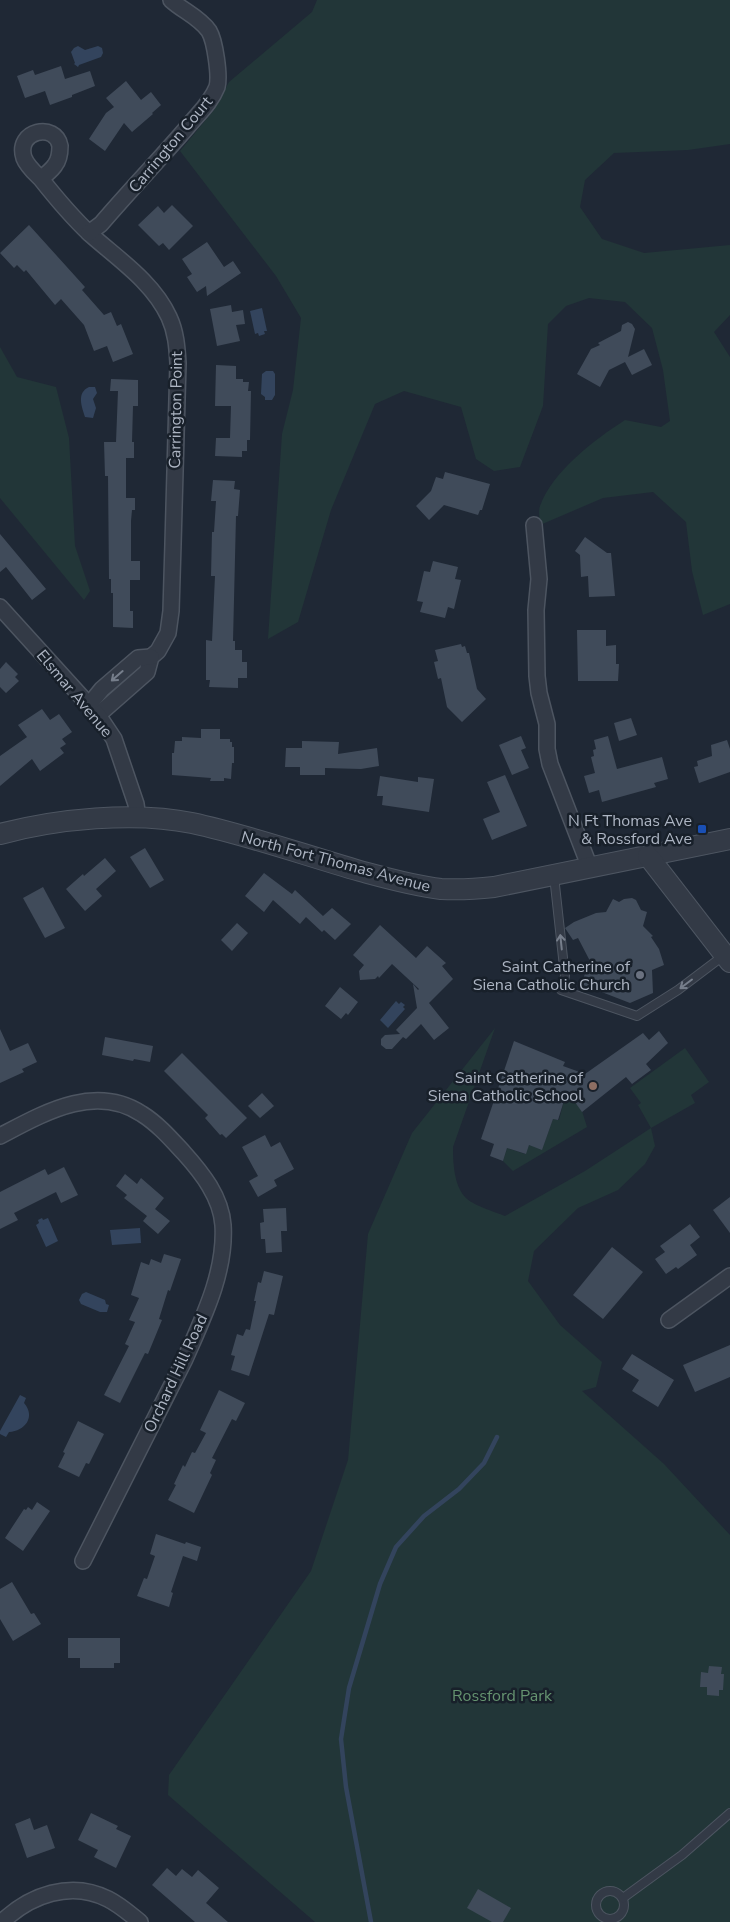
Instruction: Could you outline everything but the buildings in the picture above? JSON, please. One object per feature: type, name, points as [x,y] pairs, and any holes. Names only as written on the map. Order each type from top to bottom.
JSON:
[{"type":"street","name":"Carrington Court","points":[[89,233],[101,224],[164,155],[208,103],[217,87],[217,64],[210,33],[198,19],[171,0]]},
{"type":"street","name":"Carrington Point","points":[[41,179],[89,233],[126,264],[156,295],[169,318],[176,339],[178,362],[171,611],[168,633],[158,651],[152,657],[147,672],[93,710]]},
{"type":"street","points":[[534,525],[539,579],[535,657],[539,693],[548,724],[547,750],[550,764],[567,804],[590,868]]},
{"type":"street","name":"Elsmar Avenue","points":[[0,607],[93,710],[114,739],[136,804],[138,818]]},
{"type":"street","name":"North Fort Thomas Avenue","points":[[0,834],[88,819],[138,818],[190,822],[369,873],[440,889],[471,890],[494,887],[730,839]]},
{"type":"street","points":[[648,856],[727,959]]},
{"type":"street","name":"Orchard Hill Road","points":[[0,1136],[67,1104],[92,1100],[128,1106],[150,1119],[194,1164],[210,1187],[220,1208],[223,1224],[223,1248],[218,1276],[199,1327],[182,1367],[83,1561]]},
{"type":"street","points":[[668,1320],[730,1276]]},
{"type":"street","points":[[2,1922],[14,1911],[35,1899],[51,1892],[70,1890],[108,1898],[140,1922]]},
{"type":"lane","points":[[554,875],[565,976],[561,990],[637,1016],[727,959]]},
{"type":"lane","points":[[622,1898],[682,1855],[730,1813]]},
{"type":"green space","points":[[317,0],[730,0],[730,144],[688,150],[614,153],[585,180],[580,207],[602,239],[644,253],[730,245],[730,315],[714,332],[730,357],[730,604],[703,615],[692,571],[686,522],[653,492],[603,498],[540,525],[539,508],[554,481],[576,457],[600,437],[625,420],[661,427],[670,421],[663,370],[652,328],[625,302],[589,298],[566,306],[548,324],[543,406],[520,467],[494,471],[476,459],[461,407],[404,391],[375,404],[331,510],[298,622],[268,639],[282,434],[293,390],[301,318],[276,276],[180,151],[214,110],[229,82],[312,12]]},
{"type":"green space","points":[[0,347],[17,377],[56,387],[69,438],[75,546],[90,591],[84,600],[0,498]]},
{"type":"green space","name":"Rossford Park","points":[[495,1028],[453,1147],[456,1180],[461,1192],[468,1200],[505,1216],[585,1171],[651,1128],[655,1146],[645,1164],[618,1190],[578,1208],[534,1251],[528,1281],[560,1325],[602,1362],[596,1387],[582,1391],[664,1464],[730,1535],[730,1922],[315,1922],[168,1795],[169,1775],[311,1571],[348,1460],[368,1234],[412,1133]]},
{"type":"green space","points":[[685,1048],[709,1082],[691,1095],[695,1103],[651,1128],[638,1105],[641,1103],[630,1088]]},
{"type":"green space","points":[[565,1089],[582,1111],[587,1127],[513,1171],[503,1161],[507,1148],[525,1154],[529,1145],[542,1149],[553,1119],[559,1120]]},
{"type":"water","points":[[78,46],[85,50],[98,46],[102,48],[103,53],[101,57],[78,67],[74,64],[71,52]]},
{"type":"water","points":[[262,308],[267,331],[264,331],[265,334],[259,336],[258,333],[255,334],[250,311]]},
{"type":"water","points":[[266,371],[273,371],[275,374],[275,395],[272,400],[265,400],[265,397],[261,394],[262,374]]},
{"type":"water","points":[[89,387],[95,387],[97,393],[93,399],[96,408],[93,418],[85,417],[82,405],[82,393]]},
{"type":"water","points":[[396,1001],[399,1004],[401,1002],[405,1005],[403,1007],[405,1009],[388,1028],[380,1020]]},
{"type":"water","points":[[42,1218],[43,1220],[48,1218],[58,1241],[46,1247],[36,1225],[39,1223],[38,1220]]},
{"type":"water","points":[[140,1228],[141,1243],[112,1245],[110,1230]]},
{"type":"water","points":[[86,1292],[105,1300],[106,1304],[109,1305],[107,1312],[100,1312],[81,1304],[79,1300],[82,1294]]},
{"type":"water","points":[[20,1395],[26,1398],[24,1403],[29,1413],[29,1418],[24,1426],[9,1432],[6,1437],[0,1434],[0,1431]]},
{"type":"waterway","points":[[371,1922],[346,1787],[341,1739],[349,1688],[380,1584],[396,1547],[424,1516],[459,1489],[484,1463],[497,1437]]},
{"type":"place","name":"N Ft Thomas Ave & Rossford Ave","points":[[702,829]]},
{"type":"place","name":"Saint Catherine of Siena Catholic Church","points":[[640,975]]},
{"type":"place","name":"Saint Catherine of Siena Catholic School","points":[[593,1086]]}]
